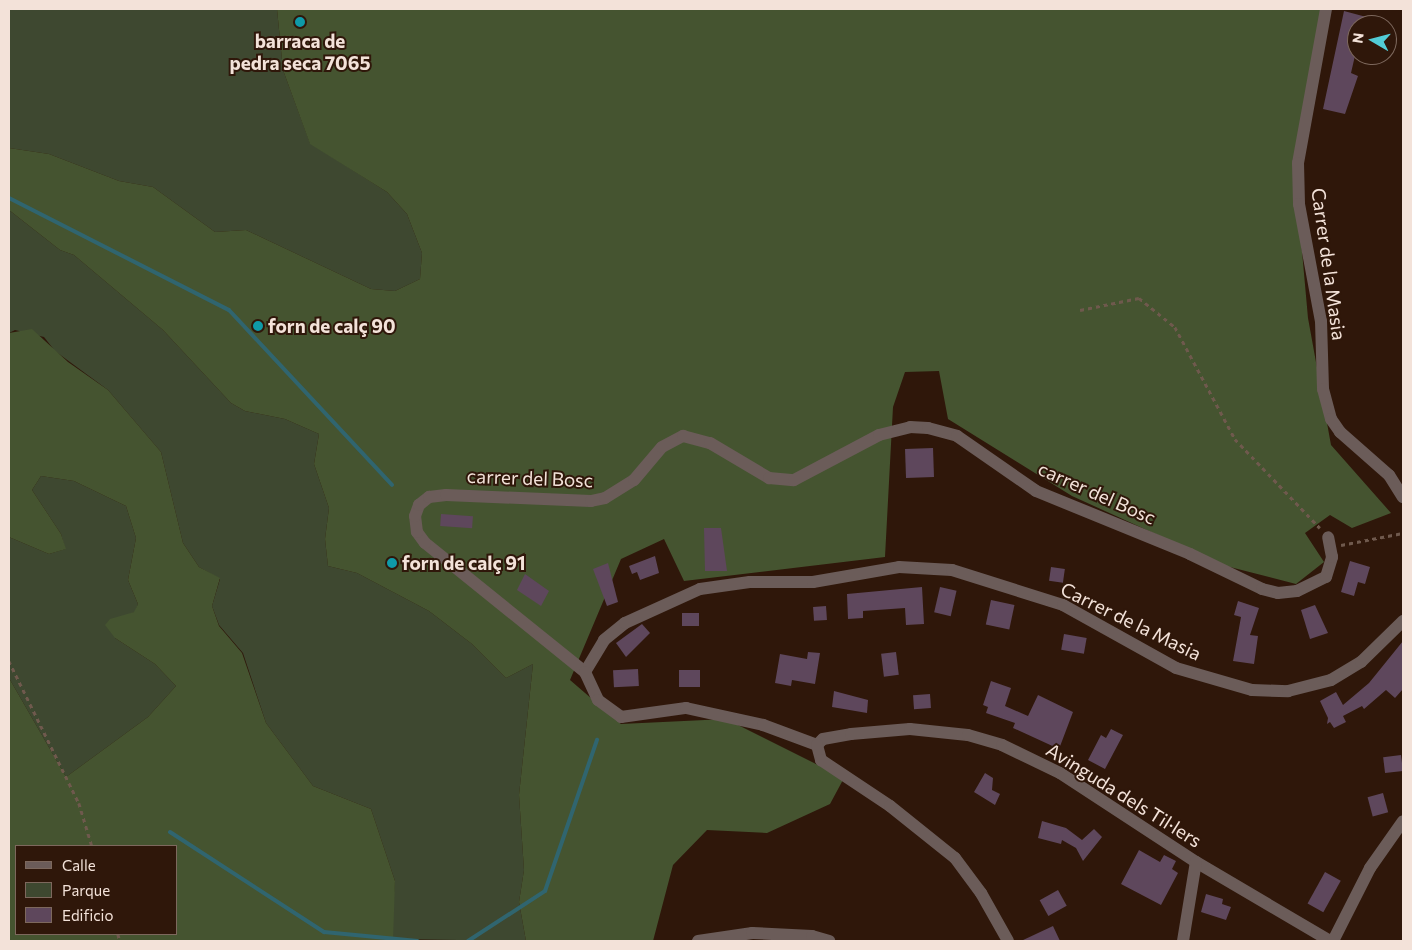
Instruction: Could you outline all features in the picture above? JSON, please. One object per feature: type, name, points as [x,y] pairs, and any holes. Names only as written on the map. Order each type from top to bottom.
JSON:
[{"type":"street","name":"Carrer de la Masia","points":[[1326,9],[1298,163],[1299,204],[1321,321],[1323,389],[1331,419],[1340,432],[1389,475],[1403,497]]},
{"type":"street","name":"carrer del Bosc","points":[[586,672],[425,543],[417,532],[415,516],[419,505],[429,497],[446,495],[590,501],[605,498],[634,480],[672,439],[683,436],[710,443],[768,478],[794,480],[879,435],[910,427],[928,428],[957,436],[1036,491],[1190,554],[1262,588],[1278,593],[1315,585],[1331,568],[1330,542]]},
{"type":"street","name":"Carrer de la Masia","points":[[586,672],[604,640],[625,623],[700,589],[750,582],[813,582],[899,567],[952,570],[1056,603],[1176,668],[1252,690],[1294,690],[1331,680],[1361,662],[1403,620]]},
{"type":"street","points":[[586,672],[598,700],[621,717],[686,708],[763,725],[817,745],[821,760],[890,806],[956,858],[1008,941]]},
{"type":"street","name":"Avinguda dels Til·lers","points":[[817,745],[823,739],[844,735],[910,729],[968,735],[1002,745],[1060,773],[1196,862],[1331,941]]},
{"type":"street","points":[[1331,941],[1370,868],[1403,821]]},
{"type":"street","points":[[1183,941],[1196,862]]},
{"type":"street","points":[[698,941],[752,933],[812,936],[829,941]]},
{"type":"path","points":[[1080,310],[1139,298],[1175,327],[1235,439],[1330,542],[1403,534]]},
{"type":"path","points":[[9,661],[80,803],[92,845]]},
{"type":"green space","points":[[9,9],[277,9],[283,70],[310,143],[387,192],[407,214],[422,253],[420,279],[395,291],[371,289],[246,230],[215,232],[153,187],[119,181],[49,154],[9,148]]},
{"type":"green space","points":[[277,9],[1322,9],[1294,162],[1308,318],[1331,445],[1391,513],[1352,528],[1330,515],[1305,533],[1324,562],[1296,584],[1226,566],[1072,496],[948,419],[939,371],[905,372],[893,407],[885,557],[684,581],[664,539],[621,559],[570,680],[621,724],[726,719],[844,778],[830,804],[767,833],[707,830],[673,865],[653,941],[526,941],[519,902],[524,870],[519,795],[533,664],[506,678],[472,644],[429,611],[357,573],[328,566],[325,539],[329,508],[314,464],[319,434],[285,419],[245,411],[231,403],[163,330],[74,255],[60,250],[9,210],[9,148],[49,154],[119,181],[153,187],[215,232],[246,230],[371,289],[395,291],[420,279],[422,253],[407,214],[387,192],[310,144],[283,70]]},
{"type":"green space","points":[[9,210],[60,250],[74,255],[163,330],[231,403],[245,411],[285,419],[319,434],[314,464],[329,508],[325,539],[328,566],[357,573],[429,611],[472,644],[506,678],[533,664],[519,795],[524,870],[519,902],[526,941],[390,939],[395,881],[371,809],[313,786],[266,723],[243,653],[219,625],[212,606],[220,579],[199,567],[183,543],[161,452],[108,390],[55,351],[44,337],[15,330],[9,333]]},
{"type":"green space","points":[[32,329],[68,362],[108,390],[161,452],[183,543],[199,567],[220,578],[212,606],[219,626],[242,653],[266,723],[313,786],[371,809],[395,881],[393,941],[9,941],[9,678],[66,777],[148,717],[176,686],[155,664],[115,638],[105,625],[110,619],[134,612],[138,604],[128,580],[136,538],[126,506],[74,481],[41,476],[32,490],[61,534],[66,549],[49,554],[9,537],[9,333]]},
{"type":"green space","points":[[41,476],[74,481],[126,506],[136,538],[128,580],[138,604],[135,612],[119,618],[115,638],[155,664],[176,686],[148,717],[66,777],[9,678],[9,537],[49,554],[65,549],[61,534],[32,490]]},
{"type":"building","points":[[1344,11],[1359,15],[1347,15],[1347,65],[1353,65],[1351,73],[1358,76],[1345,114],[1323,109]]},
{"type":"building","points":[[933,448],[934,477],[906,478],[905,449]]},
{"type":"building","points":[[441,514],[473,516],[472,528],[440,526]]},
{"type":"building","points":[[704,528],[721,528],[727,571],[705,571]]},
{"type":"building","points":[[655,556],[659,573],[640,580],[637,572],[632,574],[629,566]]},
{"type":"building","points":[[1350,561],[1370,567],[1365,584],[1358,582],[1354,596],[1341,592]]},
{"type":"building","points":[[608,563],[618,602],[607,606],[593,569]]},
{"type":"building","points":[[1051,567],[1065,569],[1063,583],[1049,581]]},
{"type":"building","points":[[525,574],[549,591],[541,606],[517,590]]},
{"type":"building","points":[[922,587],[924,624],[906,625],[905,608],[863,611],[863,618],[848,619],[847,594]]},
{"type":"building","points":[[940,587],[957,591],[951,616],[934,612]]},
{"type":"building","points":[[991,600],[1014,605],[1009,629],[986,624]]},
{"type":"building","points":[[1238,601],[1259,608],[1250,635],[1258,636],[1254,664],[1233,661],[1241,617],[1234,615]]},
{"type":"building","points":[[1315,605],[1328,633],[1310,639],[1301,610]]},
{"type":"building","points":[[826,606],[827,620],[814,621],[813,607]]},
{"type":"building","points":[[682,613],[699,613],[699,626],[682,626]]},
{"type":"building","points":[[642,624],[650,633],[626,657],[616,643]]},
{"type":"building","points":[[1064,634],[1087,638],[1084,654],[1061,650]]},
{"type":"building","points":[[1403,641],[1403,689],[1395,698],[1386,690],[1364,709],[1362,706],[1343,716],[1346,722],[1334,728],[1330,722],[1327,724],[1328,718],[1320,701],[1336,692],[1343,705],[1369,683]]},
{"type":"building","points":[[808,652],[820,653],[815,684],[792,680],[791,686],[775,683],[780,654],[807,659]]},
{"type":"building","points":[[896,652],[899,675],[884,677],[881,654]]},
{"type":"building","points":[[638,669],[639,686],[614,687],[613,670]]},
{"type":"building","points":[[679,670],[700,670],[700,687],[679,687]]},
{"type":"building","points":[[991,681],[1011,688],[1005,706],[1028,716],[1038,695],[1073,712],[1059,749],[1013,728],[1015,723],[986,713],[988,707],[983,705]]},
{"type":"building","points":[[834,691],[868,700],[867,713],[832,707]]},
{"type":"building","points":[[930,694],[931,708],[914,709],[913,695]]},
{"type":"building","points":[[1111,729],[1123,735],[1105,769],[1088,760],[1101,735],[1106,738]]},
{"type":"building","points":[[1401,755],[1403,771],[1385,773],[1383,757]]},
{"type":"building","points":[[985,773],[993,778],[992,790],[1000,794],[995,805],[974,792]]},
{"type":"building","points":[[1383,793],[1388,812],[1373,816],[1368,797]]},
{"type":"building","points":[[1042,821],[1066,828],[1082,840],[1094,829],[1102,837],[1083,861],[1076,848],[1062,840],[1061,844],[1038,838]]},
{"type":"building","points":[[1139,850],[1160,862],[1164,855],[1176,861],[1172,869],[1178,873],[1161,905],[1121,884]]},
{"type":"building","points":[[1325,872],[1341,881],[1323,912],[1308,903]]},
{"type":"building","points":[[1058,890],[1067,906],[1048,916],[1040,900]]},
{"type":"building","points":[[1206,894],[1223,899],[1222,904],[1231,907],[1226,920],[1201,912]]},
{"type":"building","points":[[1053,926],[1060,941],[1021,941]]},
{"type":"waterway","points":[[9,198],[229,310],[392,485]]},
{"type":"waterway","points":[[468,941],[545,891],[597,740]]},
{"type":"waterway","points":[[170,832],[324,932],[418,941]]},
{"type":"place","name":"barraca de pedra seca 7065","points":[[300,22]]},
{"type":"place","name":"forn de calç 90","points":[[258,326]]},
{"type":"place","name":"forn de calç 91","points":[[392,563]]}]
